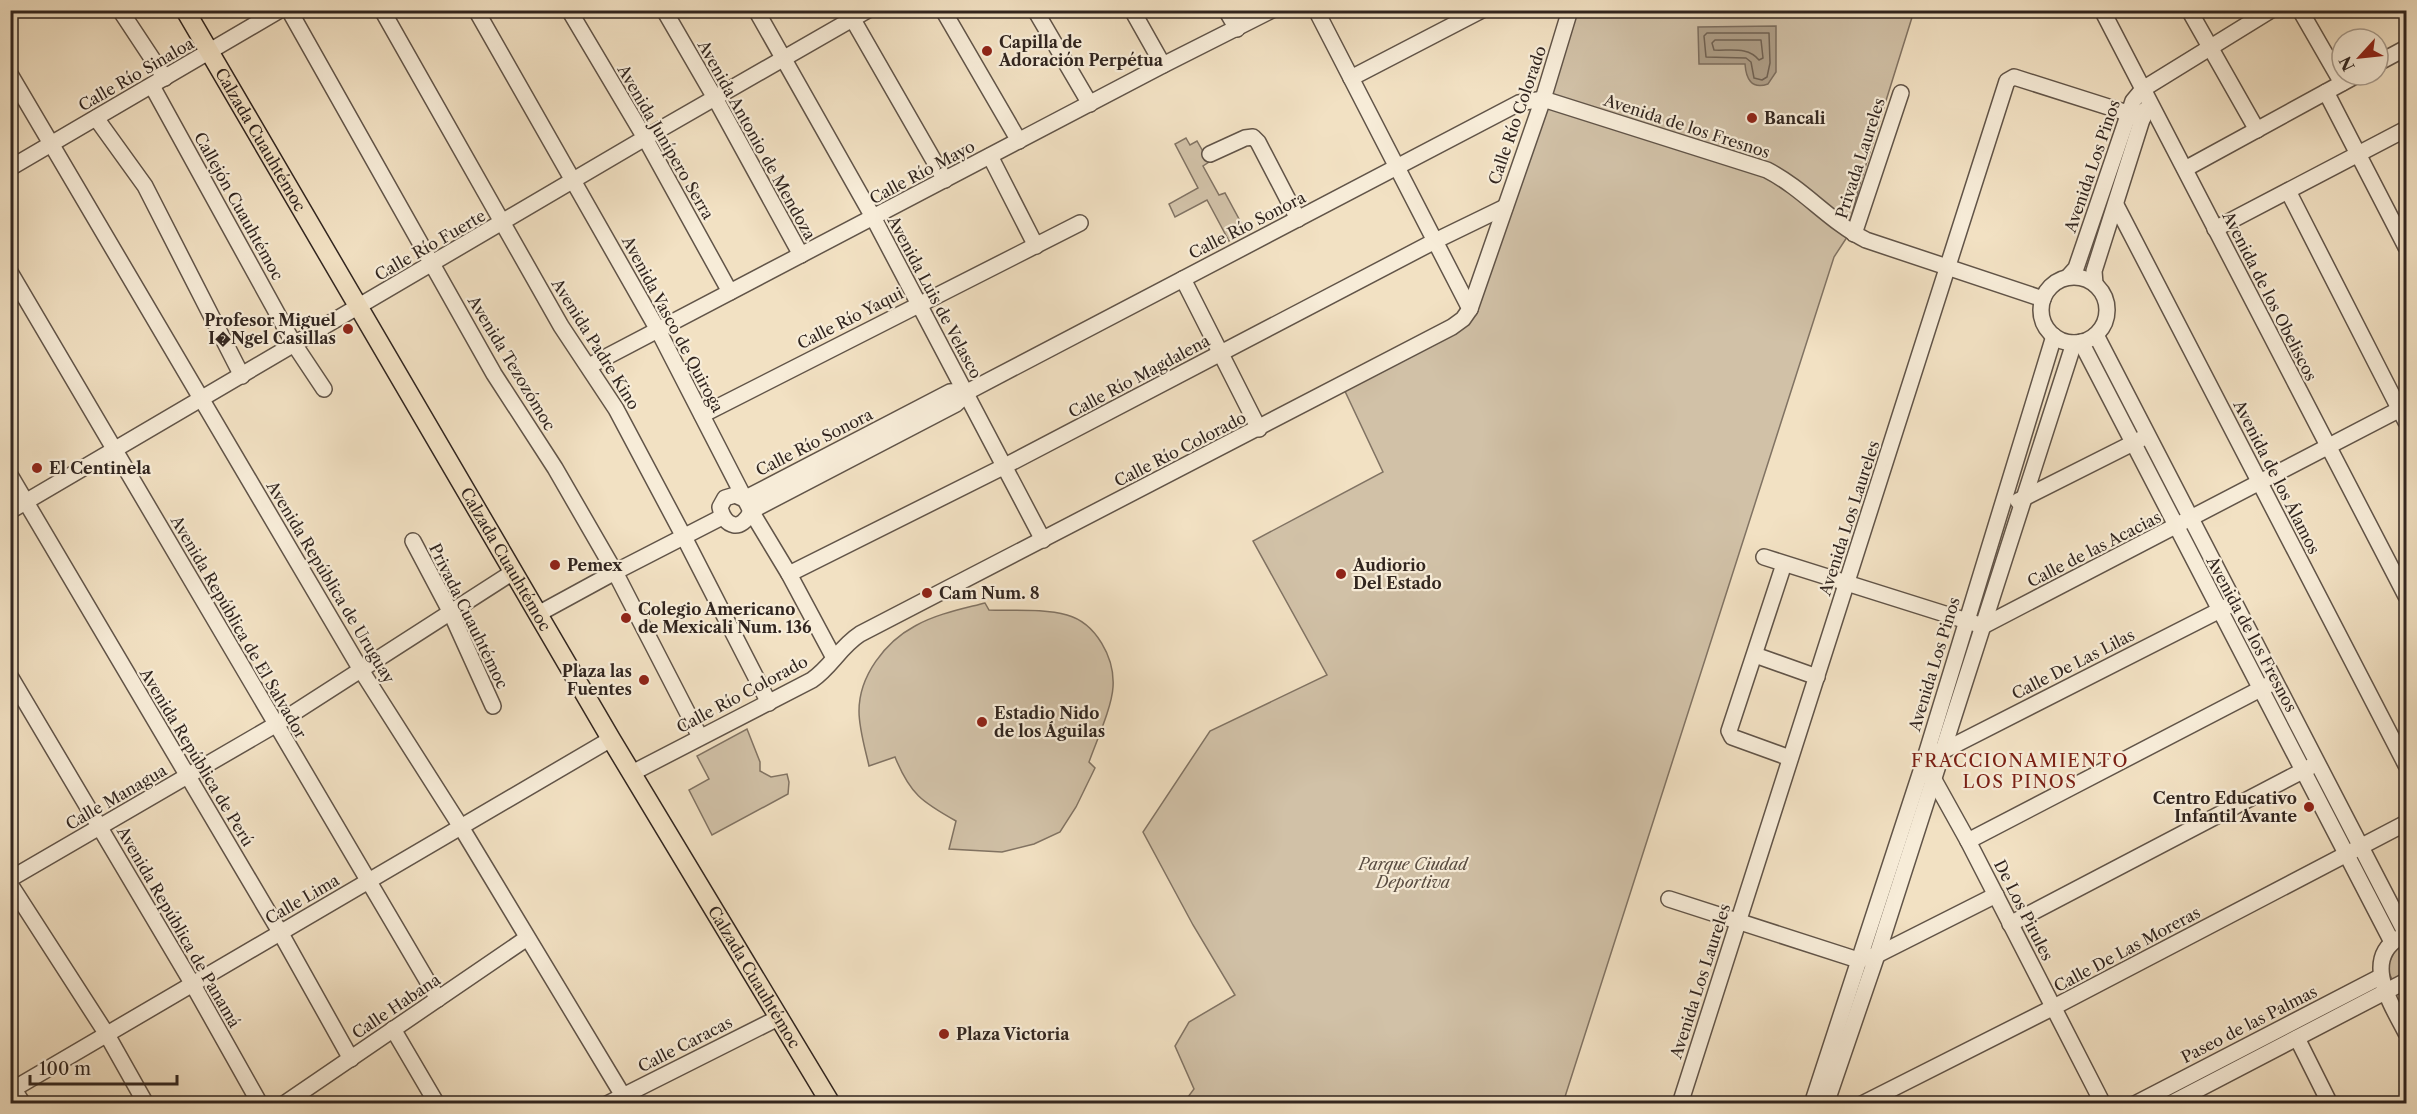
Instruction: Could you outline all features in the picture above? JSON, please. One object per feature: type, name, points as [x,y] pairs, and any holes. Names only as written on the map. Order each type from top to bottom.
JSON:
[{"type":"main road","name":"Calzada Cuauhtémoc","points":[[185,10],[611,739],[831,1104]]},
{"type":"street","name":"Callejón Cuauhtémoc","points":[[120,10],[294,344]]},
{"type":"street","name":"Calle Río Sinaloa","points":[[10,168],[280,10]]},
{"type":"street","name":"Avenida Tezozómoc","points":[[289,10],[494,374],[549,459],[615,572],[700,737]]},
{"type":"street","name":"Avenida Padre Kino","points":[[382,10],[561,326],[616,409],[769,703]]},
{"type":"street","name":"Avenida Vasco de Quiroga","points":[[476,10],[658,330],[747,505],[789,574],[834,658]]},
{"type":"street","name":"Avenida Junípero Serra","points":[[569,10],[645,138],[730,292]]},
{"type":"street","name":"Avenida Antonio de Mendoza","points":[[664,10],[801,255]]},
{"type":"street","name":"Avenida Luis de Velasco","points":[[756,10],[873,217],[967,392],[1003,468],[1043,540]]},
{"type":"street","name":"Calle Río Fuerte","points":[[10,511],[503,224],[783,58],[851,15],[868,10]]},
{"type":"street","points":[[943,10],[1019,141]]},
{"type":"street","points":[[1035,10],[1090,104]]},
{"type":"street","points":[[1132,10],[1163,65]]},
{"type":"street","points":[[1226,10],[1237,28]]},
{"type":"street","name":"Calle Río Mayo","points":[[589,366],[1272,10]]},
{"type":"street","points":[[1316,10],[1470,309]]},
{"type":"street","points":[[1351,78],[1482,10]]},
{"type":"street","name":"Calle Río Colorado","points":[[632,773],[769,703],[820,674],[842,647],[860,634],[1259,429],[1452,327],[1463,319],[1470,309],[1543,99],[1570,10]]},
{"type":"street","name":"Avenida de los Obeliscos","points":[[2102,10],[2327,448],[2406,596]]},
{"type":"street","points":[[2189,10],[2257,130]]},
{"type":"street","points":[[2143,89],[2271,10]]},
{"type":"street","points":[[2300,10],[2330,62]]},
{"type":"street","points":[[851,15],[945,180]]},
{"type":"street","points":[[2390,57],[2406,48]]},
{"type":"street","name":"Avenida República de Uruguay","points":[[10,74],[361,670],[461,827],[626,1099]]},
{"type":"street","name":"Avenida Los Laureles","points":[[1680,1104],[2007,81],[2010,78],[2135,115]]},
{"type":"street","points":[[2185,169],[2335,87]]},
{"type":"street","name":"Avenida Los Pinos","points":[[2095,284],[2094,271],[2116,205],[2135,115],[2133,102],[2143,89]]},
{"type":"street","points":[[2326,92],[2406,247]]},
{"type":"street","name":"Privada Laureles","points":[[1854,234],[1901,93]]},
{"type":"street","name":"Calle Río Sonora","points":[[747,505],[950,392],[967,392],[1519,103],[1543,99]]},
{"type":"street","name":"Avenida de los Fresnos","points":[[1543,99],[1767,170],[1800,190],[1854,234],[1947,268],[2043,299]]},
{"type":"street","name":"Avenida Los Pinos","points":[[2068,277],[2076,268],[2135,115]]},
{"type":"street","points":[[96,118],[122,151],[145,186],[242,376]]},
{"type":"street","points":[[2215,229],[2406,129]]},
{"type":"street","points":[[1210,154],[1245,138],[1253,137],[1258,142],[1298,219]]},
{"type":"street","points":[[990,156],[1036,246]]},
{"type":"street","points":[[2288,191],[2404,413]]},
{"type":"street","name":"Avenida de los Álamos","points":[[2116,205],[2406,765]]},
{"type":"street","name":"Calle Río Magdalena","points":[[789,574],[1003,468],[1435,241],[1505,207]]},
{"type":"street","name":"Calle Río Yaqui","points":[[702,415],[1080,223]]},
{"type":"street","name":"Avenida República de El Salvador","points":[[10,272],[438,999]]},
{"type":"street","points":[[2068,277],[2087,279],[2095,284],[2102,291],[2107,309],[2106,319],[2096,335],[2077,343],[2054,336],[2048,330],[2042,315],[2043,299],[2052,285],[2068,277]]},
{"type":"street","points":[[1183,279],[1259,429]]},
{"type":"street","name":"Avenida de los Fresnos","points":[[2096,335],[2406,934]]},
{"type":"street","name":"Avenida Los Pinos","points":[[1826,1104],[1877,955],[1934,751],[1966,621],[2054,336]]},
{"type":"street","name":"Avenida de los Fresnos","points":[[2077,343],[2133,443],[2392,942]]},
{"type":"street","name":"Avenida Los Pinos","points":[[1934,751],[1983,626],[2022,500],[2077,343]]},
{"type":"street","points":[[294,344],[324,389]]},
{"type":"street","name":"Calle de las Acacias","points":[[1983,626],[2327,448],[2404,413]]},
{"type":"street","points":[[2003,504],[2022,500],[2148,435]]},
{"type":"street","name":"Avenida República de Perú","points":[[10,475],[280,932],[351,1059]]},
{"type":"street","name":"Calle Río Sonora","points":[[735,495],[747,505],[747,520],[739,525],[729,524],[722,518],[720,507],[725,498],[735,495]]},
{"type":"street","name":"Calle Río Sonora","points":[[538,614],[722,518]]},
{"type":"street","name":"Privada Cuauhtémoc","points":[[413,541],[450,611],[493,706]]},
{"type":"street","points":[[1764,557],[1983,626]]},
{"type":"street","points":[[1784,564],[1729,731],[1732,737],[1790,758]]},
{"type":"street","name":"Calle Managua","points":[[10,879],[275,725],[513,572]]},
{"type":"street","name":"Calle De Las Lilas","points":[[1934,751],[2234,602]]},
{"type":"street","points":[[1755,655],[1817,677]]},
{"type":"street","name":"Avenida República de Panamá","points":[[10,676],[192,983],[260,1104]]},
{"type":"street","points":[[1968,841],[2275,682]]},
{"type":"street","name":"Calle Lima","points":[[12,1087],[611,739]]},
{"type":"street","points":[[2010,924],[2318,762]]},
{"type":"street","name":"Avenida Los Pinos","points":[[1812,1104],[1858,960],[1927,774]]},
{"type":"street","name":"De Los Pirules","points":[[1927,774],[1968,841],[2103,1104]]},
{"type":"street","name":"Calle De Las Moreras","points":[[1862,1104],[2054,1007],[2406,823]]},
{"type":"street","points":[[10,884],[106,1033],[146,1104]]},
{"type":"street","points":[[1669,899],[1858,960],[1877,955],[1996,895]]},
{"type":"street","points":[[2406,934],[2392,942],[2382,962],[2380,977],[2406,1033]]},
{"type":"street","name":"Calle Habana","points":[[284,1104],[527,938]]},
{"type":"street","name":"Paseo de las Palmas","points":[[2135,1104],[2380,977]]},
{"type":"street","name":"Paseo de las Palmas","points":[[2170,1104],[2406,981]]},
{"type":"street","name":"Calle Caracas","points":[[607,1104],[626,1099],[780,1017]]},
{"type":"street","points":[[393,1029],[437,1104]]},
{"type":"street","points":[[2297,1038],[2330,1104]]},
{"type":"street","points":[[12,1087],[23,1104]]},
{"type":"green space","name":"Parque Ciudad Deportiva","points":[[1577,11],[1914,11],[1859,187],[1850,222],[1855,225],[1834,257],[1563,1103],[1180,1103],[1185,1101],[1194,1089],[1175,1046],[1189,1022],[1235,995],[1193,925],[1143,832],[1210,731],[1327,675],[1253,541],[1383,472],[1343,387],[1471,314],[1550,94]]},
{"type":"green space","points":[[1186,138],[1190,145],[1197,141],[1209,162],[1203,166],[1219,195],[1225,193],[1246,232],[1229,241],[1207,200],[1175,217],[1169,204],[1198,188],[1175,144]]},
{"type":"green space","name":"Estadio Nido de los Águilas","points":[[985,603],[989,610],[1048,611],[1077,619],[1087,626],[1102,643],[1113,676],[1110,704],[1089,762],[1095,768],[1076,807],[1060,832],[1034,844],[1002,852],[949,849],[956,821],[918,796],[906,780],[895,757],[869,766],[859,718],[860,698],[869,673],[876,661],[894,641],[915,626],[932,618]]},
{"type":"green space","points":[[747,729],[760,762],[760,771],[771,777],[787,774],[788,794],[712,835],[689,790],[709,779],[697,756]]},
{"type":"green space","points":[[2406,942],[2406,978],[2393,981],[2387,969],[2396,950]]},
{"type":"water","points":[[1776,26],[1776,72],[1768,84],[1757,85],[1750,82],[1745,64],[1699,64],[1698,27]]},
{"type":"place","name":"Capilla de Adoración Perpétua","points":[[987,51]]},
{"type":"place","name":"Bancali","points":[[1752,118]]},
{"type":"place","name":"Profesor Miguel I�Ngel Casillas","points":[[348,329]]},
{"type":"place","name":"El Centinela","points":[[37,468]]},
{"type":"place","name":"Pemex","points":[[555,565]]},
{"type":"place","name":"Audiorio Del Estado","points":[[1341,574]]},
{"type":"place","name":"Cam Num. 8","points":[[927,593]]},
{"type":"place","name":"Colegio Americano de Mexicali Num. 136","points":[[626,618]]},
{"type":"place","name":"Plaza las Fuentes","points":[[644,680]]},
{"type":"place","name":"Estadio Nido de los Águilas","points":[[982,722]]},
{"type":"place","name":"Centro Educativo Infantil Avante","points":[[2309,807]]},
{"type":"place","name":"Plaza Victoria","points":[[944,1034]]},
{"type":"district","name":"FRACCIONAMIENTO LOS PINOS","points":[[2020,771]]}]
